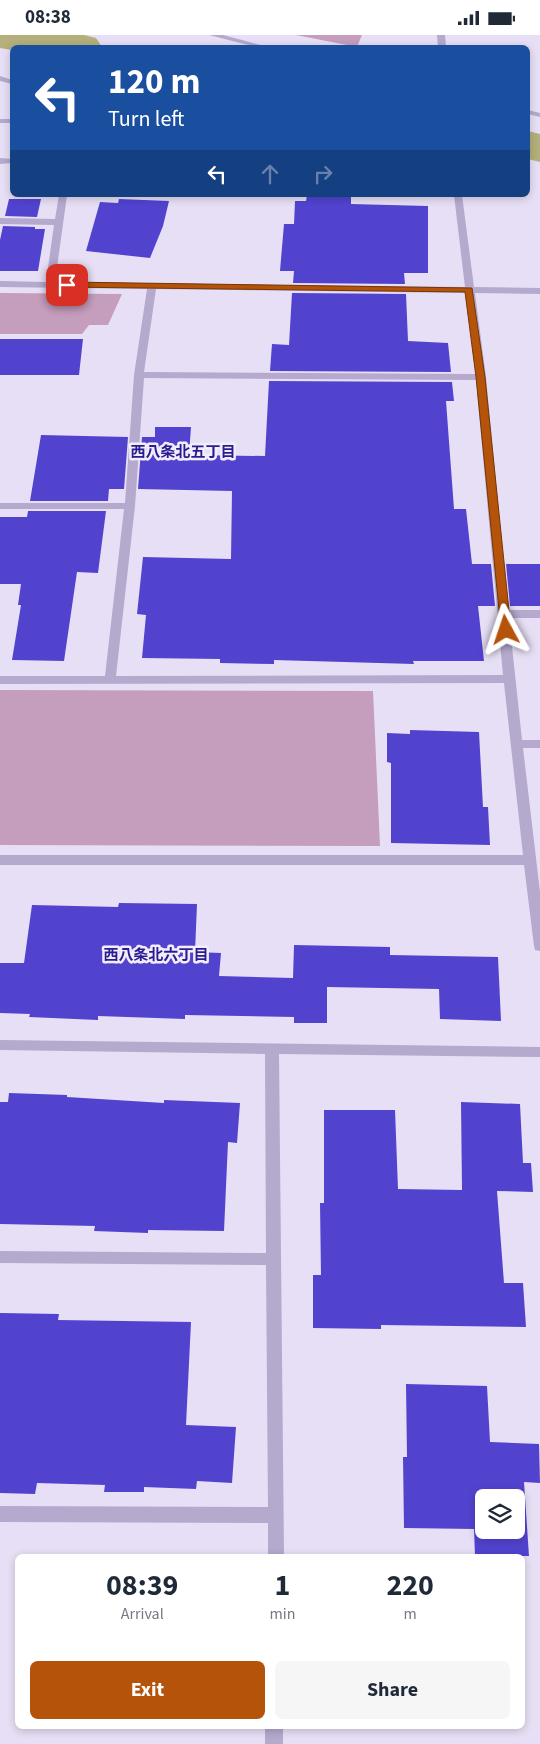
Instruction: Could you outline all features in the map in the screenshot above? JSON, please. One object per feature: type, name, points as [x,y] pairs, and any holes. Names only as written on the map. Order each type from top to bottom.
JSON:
[{"type":"street","points":[[212,35],[255,45]]},
{"type":"street","points":[[50,285],[63,197]]},
{"type":"street","points":[[458,197],[481,377],[505,614],[509,679],[531,860],[538,899],[540,946]]},
{"type":"street","points":[[0,221],[59,222]]},
{"type":"street","points":[[0,284],[540,291]]},
{"type":"street","points":[[110,681],[130,506],[139,375],[152,285]]},
{"type":"street","points":[[139,375],[481,377]]},
{"type":"street","points":[[0,506],[130,506]]},
{"type":"street","points":[[505,614],[540,614]]},
{"type":"street","points":[[0,680],[509,679]]},
{"type":"street","points":[[518,744],[540,744]]},
{"type":"street","points":[[0,860],[531,860]]},
{"type":"street","points":[[0,1045],[540,1051]]},
{"type":"street","points":[[272,1049],[276,1554]]},
{"type":"street","points":[[0,1257],[273,1259]]},
{"type":"street","points":[[0,1514],[276,1515]]},
{"type":"street","points":[[274,1729],[274,1744]]},
{"type":"shaded area","points":[[296,35],[362,35],[358,45],[347,45]]},
{"type":"shaded area","points":[[0,293],[122,294],[108,325],[89,325],[82,334],[0,334]]},
{"type":"shaded area","points":[[0,690],[373,691],[380,846],[0,845]]},
{"type":"building","points":[[307,197],[351,197],[351,204],[428,206],[428,273],[404,273],[405,284],[293,283],[294,271],[280,271],[284,224],[294,224],[295,201],[306,201]]},
{"type":"building","points":[[9,199],[41,199],[37,217],[5,216]]},
{"type":"building","points":[[119,199],[169,201],[163,226],[150,258],[86,251],[100,202],[118,203]]},
{"type":"building","points":[[3,226],[45,229],[38,271],[0,271],[0,240]]},
{"type":"building","points":[[292,293],[406,294],[408,341],[448,343],[451,372],[270,371],[272,344],[289,345]]},
{"type":"building","points":[[0,339],[83,339],[79,375],[0,375]]},
{"type":"building","points":[[269,381],[452,382],[454,401],[446,401],[454,509],[466,509],[472,564],[491,564],[495,606],[478,606],[484,661],[413,661],[414,664],[274,660],[274,664],[220,663],[220,659],[142,658],[146,615],[137,614],[143,557],[231,559],[232,491],[138,489],[142,437],[155,437],[155,427],[191,427],[189,455],[265,456]]},
{"type":"building","points":[[41,435],[128,437],[124,489],[109,489],[108,501],[30,501]]},
{"type":"building","points":[[28,511],[106,511],[98,573],[77,572],[64,661],[12,660],[21,605],[18,605],[21,584],[0,584],[0,517],[27,517]]},
{"type":"building","points":[[506,564],[540,564],[540,606],[510,606]]},
{"type":"building","points":[[410,730],[479,732],[483,807],[488,807],[490,845],[391,843],[391,763],[387,762],[387,733],[410,734]]},
{"type":"building","points":[[119,903],[197,904],[195,952],[221,953],[219,976],[293,978],[294,945],[390,947],[390,955],[498,957],[501,1021],[440,1019],[439,989],[327,987],[327,1023],[294,1023],[294,1017],[185,1015],[185,1019],[98,1016],[98,1020],[29,1017],[30,1014],[0,1013],[0,963],[24,963],[32,905],[118,907]]},
{"type":"building","points":[[9,1093],[67,1095],[67,1097],[164,1103],[164,1100],[240,1103],[237,1143],[228,1142],[224,1231],[148,1230],[148,1233],[94,1231],[95,1226],[0,1224],[0,1102],[8,1102]]},
{"type":"building","points":[[461,1102],[520,1104],[523,1163],[531,1163],[533,1192],[497,1191],[504,1283],[523,1283],[526,1327],[381,1325],[381,1329],[313,1328],[313,1275],[321,1275],[320,1203],[324,1203],[324,1110],[395,1110],[398,1189],[462,1190]]},
{"type":"building","points":[[0,1313],[59,1314],[58,1320],[191,1322],[186,1425],[236,1427],[232,1483],[197,1481],[196,1489],[144,1487],[144,1492],[104,1492],[105,1485],[37,1483],[35,1494],[0,1493]]},
{"type":"building","points":[[406,1384],[487,1386],[490,1442],[539,1444],[540,1483],[524,1482],[524,1489],[475,1489],[475,1539],[525,1539],[525,1497],[529,1556],[525,1556],[525,1554],[475,1554],[474,1529],[404,1528],[403,1457],[407,1457]]},
{"type":"waterway","points":[[0,35],[68,45]]},
{"type":"waterway","points":[[530,146],[540,148]]},
{"type":"district","name":"西八条北五丁目","points":[[183,452]]},
{"type":"district","name":"西八条北六丁目","points":[[156,955]]},
{"type":"route","points":[[67,285],[469,289],[481,377],[506,630]]}]
